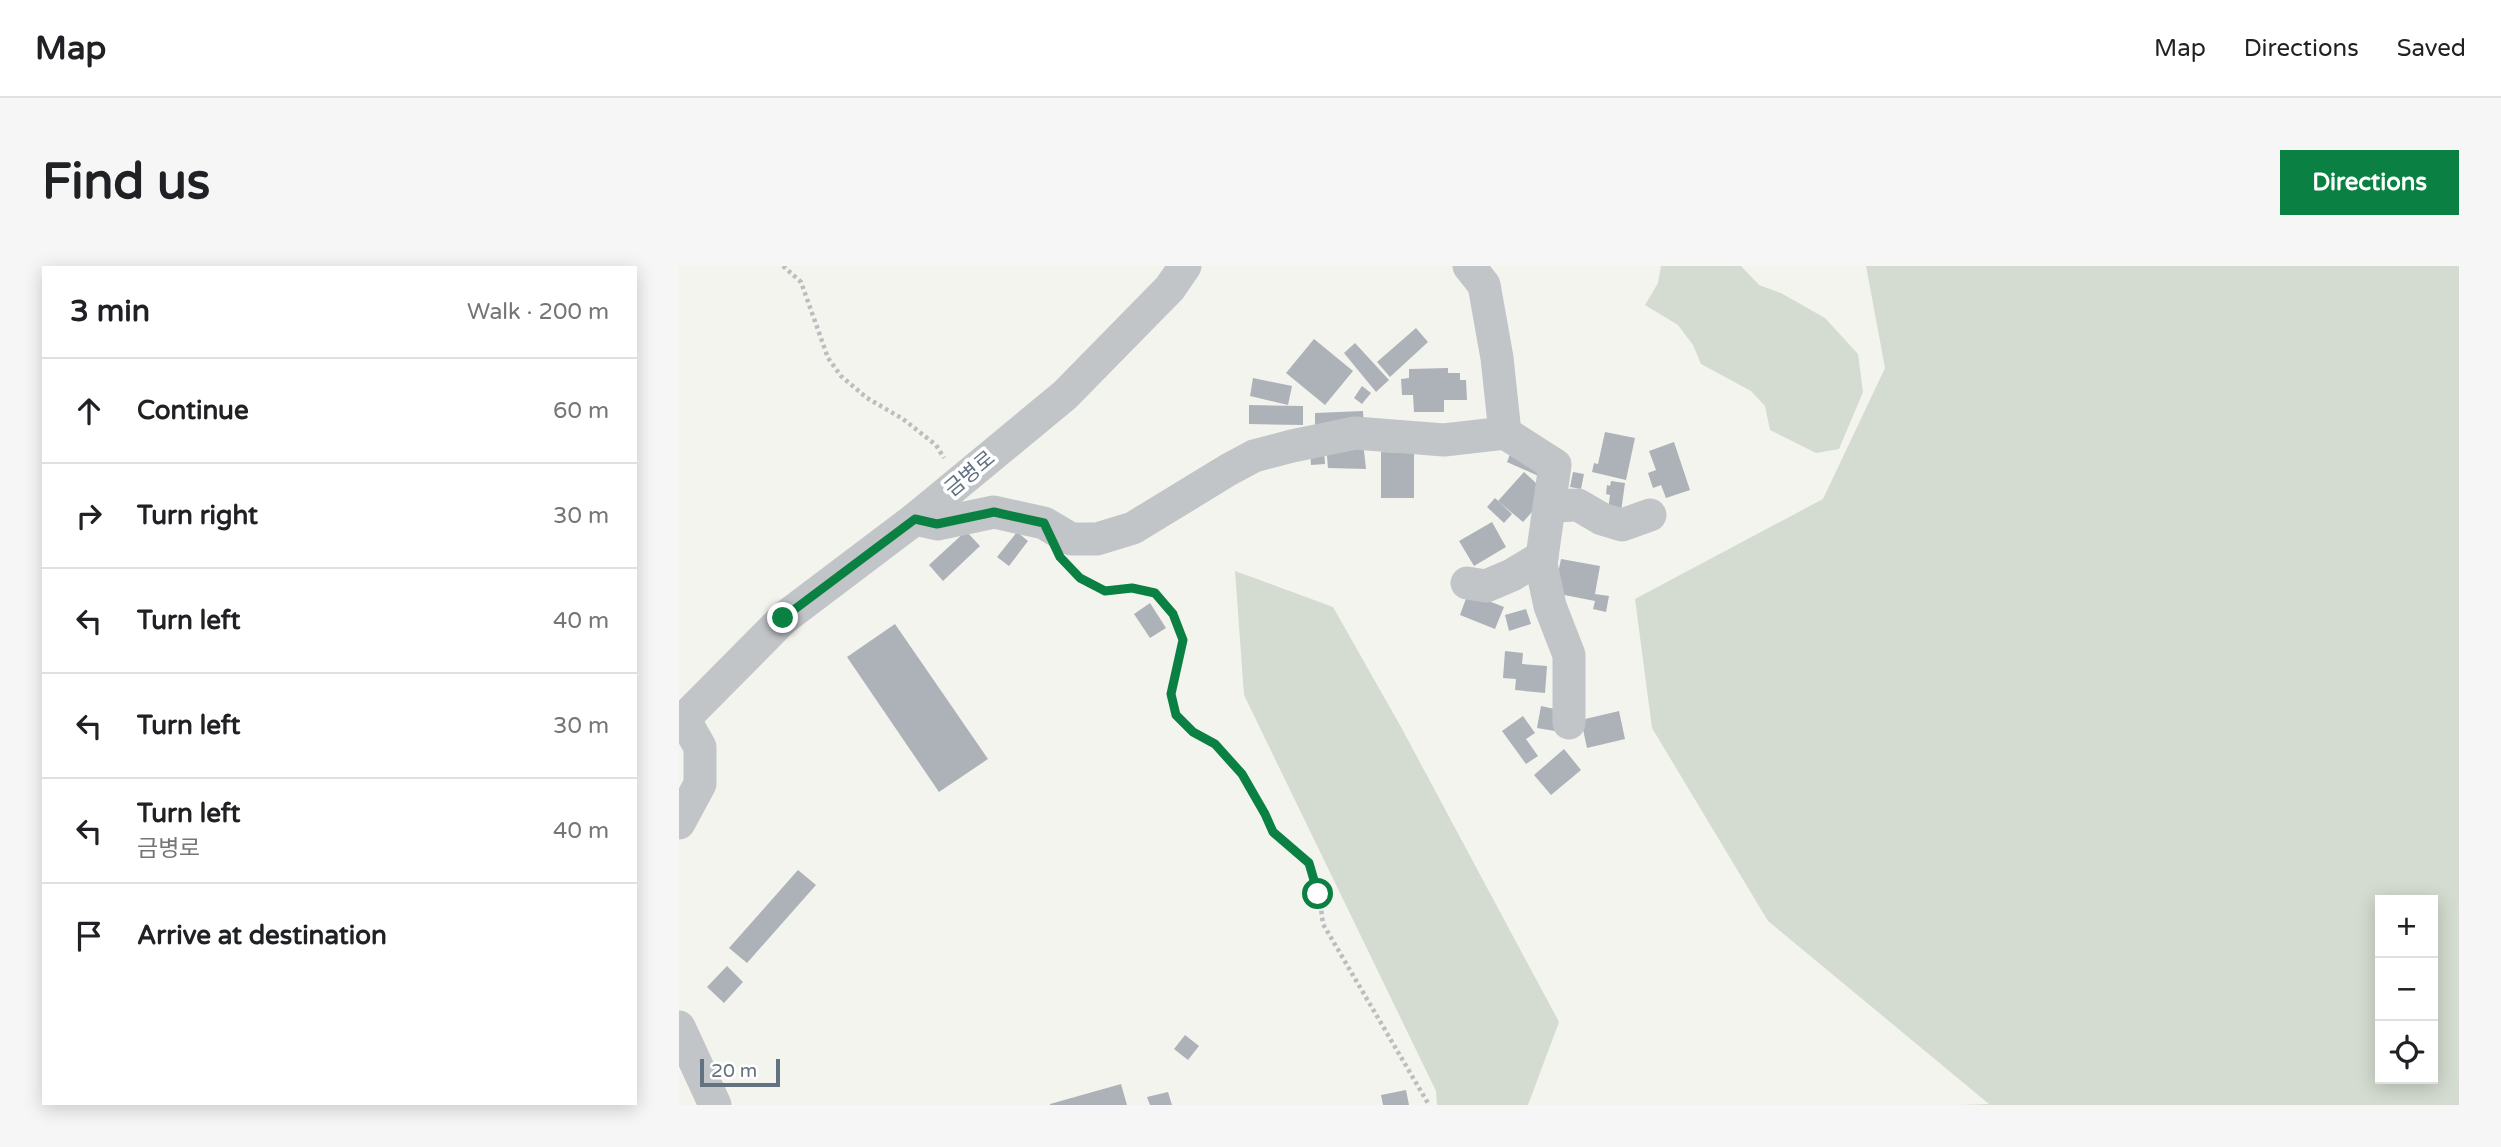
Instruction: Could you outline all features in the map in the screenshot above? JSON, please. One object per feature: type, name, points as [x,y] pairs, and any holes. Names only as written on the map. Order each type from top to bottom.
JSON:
[{"type":"street","name":"금병로","points":[[682,721],[783,618],[915,519],[1065,395],[1170,288],[1185,266]]},
{"type":"street","points":[[1469,266],[1484,285],[1497,358],[1505,433]]},
{"type":"street","points":[[915,519],[937,524],[994,512],[1044,523],[1071,539],[1097,538],[1133,528],[1254,456],[1292,446],[1355,433],[1444,440],[1505,433],[1555,466],[1541,564],[1550,606],[1569,655],[1569,723]]},
{"type":"street","points":[[1550,506],[1577,505],[1602,519],[1622,525],[1650,515]]},
{"type":"street","points":[[1467,583],[1486,586],[1512,575],[1542,557]]},
{"type":"street","points":[[679,823],[699,784],[700,747],[682,721]]},
{"type":"street","points":[[679,1027],[715,1105]]},
{"type":"path","points":[[783,266],[801,282],[828,358],[841,376],[867,398],[903,419],[936,445],[960,482]]},
{"type":"path","points":[[1067,564],[1080,578],[1105,591],[1132,588],[1155,593],[1173,614],[1183,640],[1171,694],[1176,715],[1193,732],[1215,744],[1242,774],[1273,832],[1309,863],[1323,924],[1429,1105]]},
{"type":"shaded area","points":[[1661,266],[1741,266],[1759,285],[1781,293],[1825,318],[1858,354],[1863,392],[1839,449],[1816,453],[1770,430],[1765,406],[1751,391],[1701,364],[1693,345],[1678,325],[1645,305],[1658,283]]},
{"type":"shaded area","points":[[1866,266],[2459,266],[2459,1105],[1960,1105],[1989,1104],[1768,921],[1652,728],[1635,599],[1823,499],[1885,368]]},
{"type":"shaded area","points":[[1235,571],[1333,607],[1401,727],[1559,1022],[1528,1105],[1437,1105],[1436,1091],[1244,695]]},
{"type":"building","points":[[1416,328],[1428,342],[1390,377],[1377,362]]},
{"type":"building","points":[[1314,339],[1353,371],[1325,405],[1286,373]]},
{"type":"building","points":[[1355,343],[1389,380],[1376,392],[1344,353]]},
{"type":"building","points":[[1448,368],[1448,373],[1460,373],[1460,380],[1466,380],[1467,400],[1444,400],[1444,412],[1414,412],[1413,395],[1402,395],[1401,379],[1409,378],[1409,369]]},
{"type":"building","points":[[1253,378],[1292,386],[1288,405],[1250,396]]},
{"type":"building","points":[[1362,386],[1371,393],[1362,404],[1354,398]]},
{"type":"building","points":[[1249,405],[1303,406],[1303,425],[1249,424]]},
{"type":"building","points":[[1363,411],[1364,431],[1315,432],[1315,413]]},
{"type":"building","points":[[1605,432],[1635,438],[1626,480],[1592,472],[1594,463],[1598,464]]},
{"type":"building","points":[[1363,442],[1366,469],[1328,468],[1326,445]]},
{"type":"building","points":[[1674,442],[1690,490],[1666,498],[1661,485],[1653,488],[1648,473],[1656,470],[1649,451]]},
{"type":"building","points":[[1513,447],[1543,478],[1507,462]]},
{"type":"building","points":[[1324,448],[1325,464],[1311,465],[1310,449]]},
{"type":"building","points":[[1381,452],[1414,453],[1414,498],[1381,498]]},
{"type":"building","points":[[1524,472],[1548,494],[1523,522],[1498,501]]},
{"type":"building","points":[[1573,472],[1584,474],[1581,489],[1570,487]]},
{"type":"building","points":[[1611,481],[1625,483],[1621,512],[1608,510],[1610,495],[1606,494],[1607,485],[1610,486]]},
{"type":"building","points":[[1495,498],[1512,514],[1504,523],[1487,507]]},
{"type":"building","points":[[1492,522],[1506,547],[1474,566],[1459,541]]},
{"type":"building","points":[[966,531],[980,546],[943,581],[929,565]]},
{"type":"building","points":[[1017,532],[1028,541],[1009,566],[997,557]]},
{"type":"building","points":[[1561,559],[1600,566],[1595,594],[1609,596],[1606,612],[1593,609],[1595,601],[1554,593]]},
{"type":"building","points":[[1468,593],[1504,607],[1495,629],[1460,615]]},
{"type":"building","points":[[1150,603],[1166,628],[1150,638],[1134,614]]},
{"type":"building","points":[[1526,609],[1531,624],[1509,631],[1505,615]]},
{"type":"building","points":[[895,624],[988,759],[939,792],[847,657]]},
{"type":"building","points":[[1505,651],[1523,653],[1522,664],[1547,666],[1545,693],[1515,690],[1516,679],[1503,678]]},
{"type":"building","points":[[1541,706],[1559,710],[1555,731],[1537,728]]},
{"type":"building","points":[[1619,711],[1625,739],[1587,748],[1581,720]]},
{"type":"building","points":[[1523,716],[1535,733],[1526,739],[1538,756],[1526,764],[1502,731]]},
{"type":"building","points":[[1564,749],[1581,770],[1551,795],[1534,775]]},
{"type":"building","points":[[798,870],[816,885],[747,963],[729,948]]},
{"type":"building","points":[[727,966],[743,982],[724,1003],[707,987]]},
{"type":"building","points":[[1185,1035],[1199,1046],[1188,1060],[1174,1049]]},
{"type":"building","points":[[1121,1084],[1127,1105],[1050,1105],[1050,1104]]},
{"type":"building","points":[[1406,1090],[1409,1105],[1383,1105],[1381,1095]]},
{"type":"building","points":[[1168,1092],[1172,1105],[1150,1105],[1147,1097]]},
{"type":"route","points":[[783,618],[915,519],[937,524],[994,512],[1044,523],[1060,557],[1080,578],[1105,591],[1132,588],[1155,593],[1173,614],[1183,640],[1171,694],[1176,715],[1193,732],[1215,744],[1242,774],[1273,832],[1309,863],[1318,894]]}]
